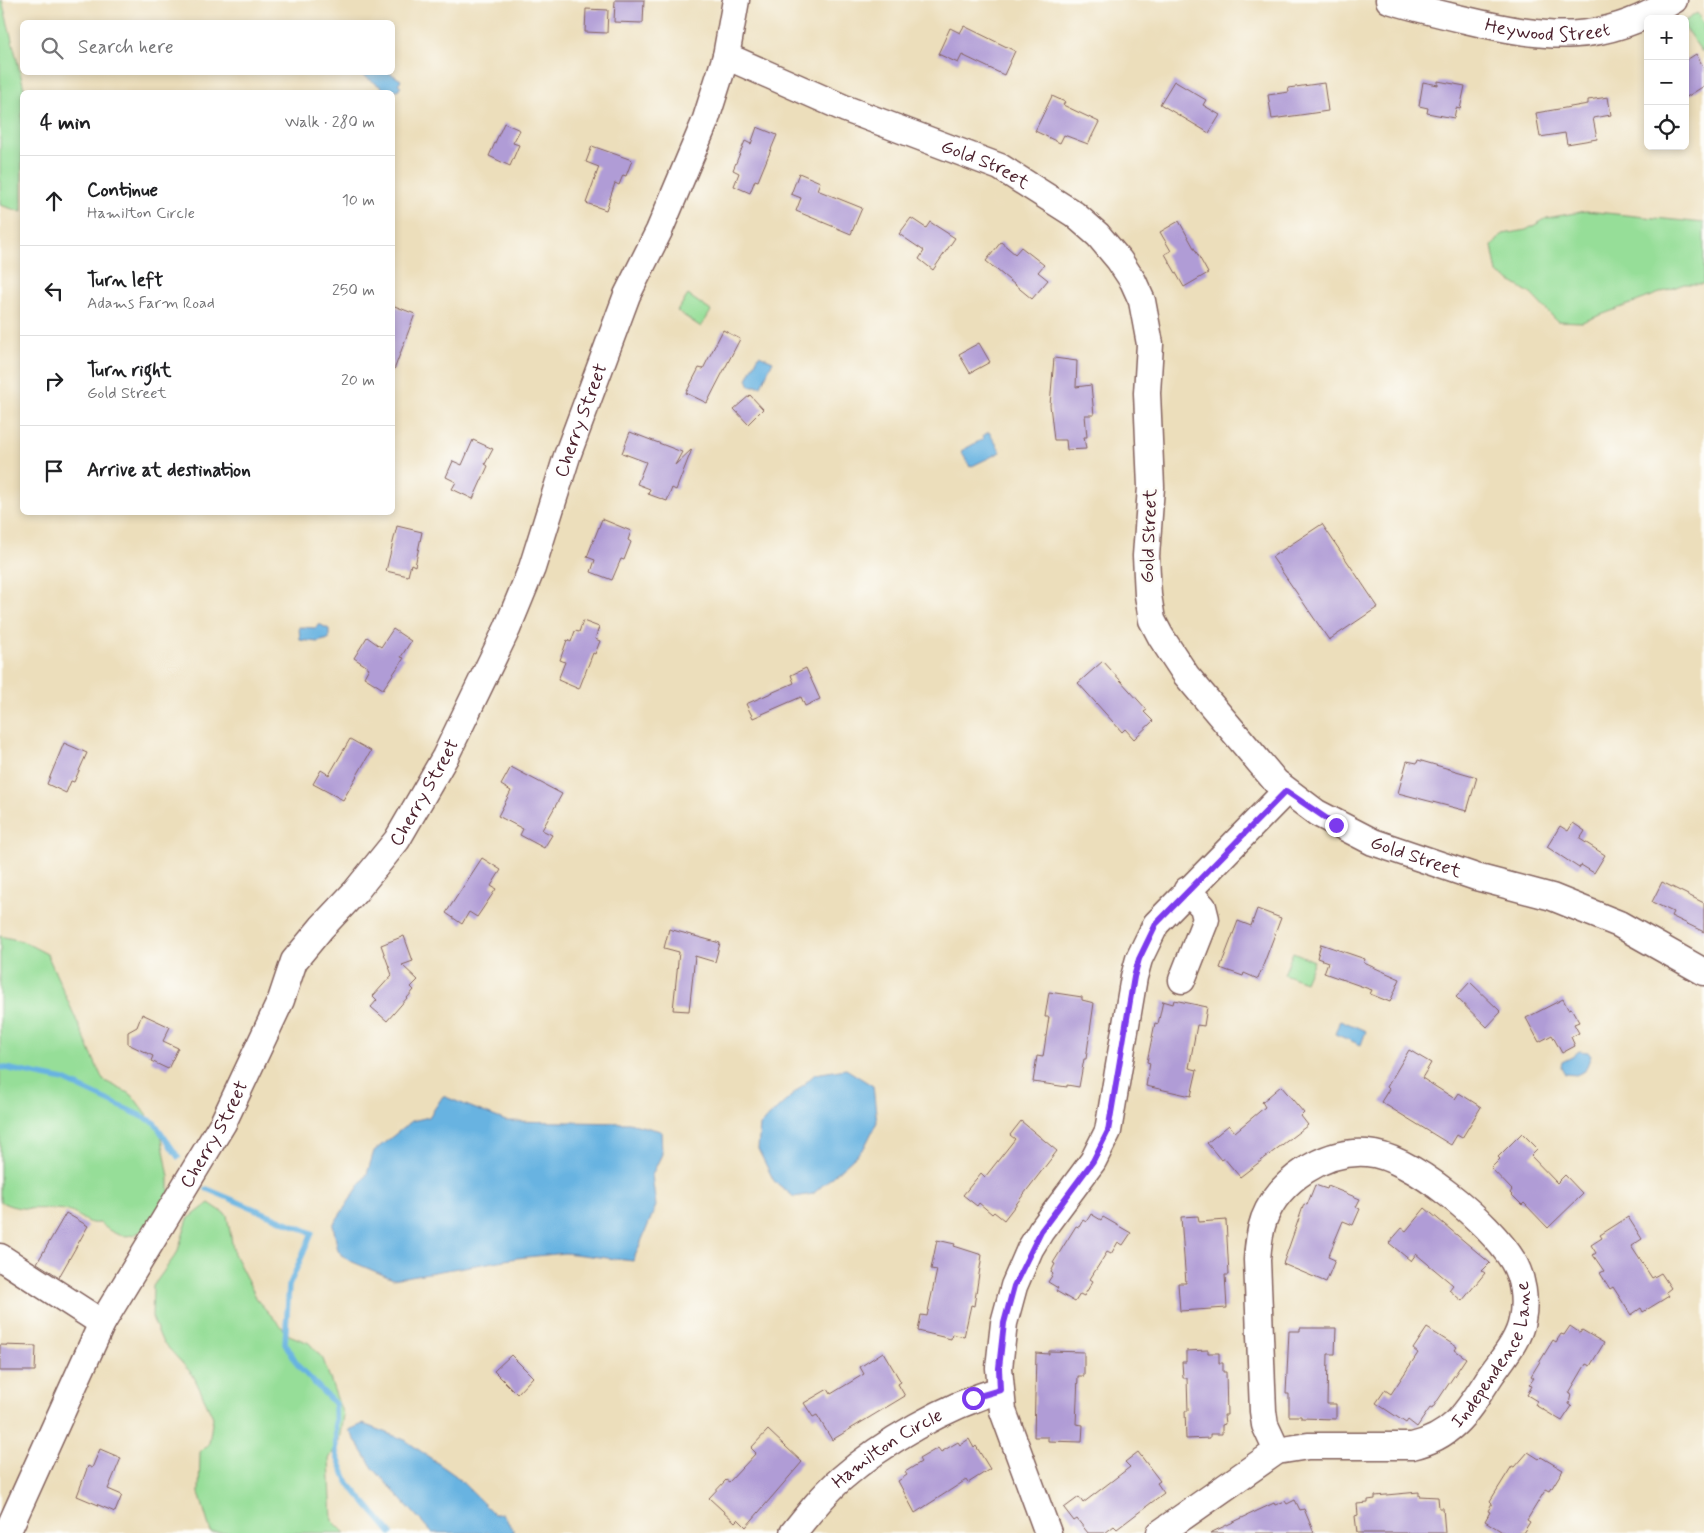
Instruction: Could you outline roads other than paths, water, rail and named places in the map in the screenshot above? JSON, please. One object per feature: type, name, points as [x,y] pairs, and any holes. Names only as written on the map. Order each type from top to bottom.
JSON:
[{"type":"street","name":"Cherry Street","points":[[8,1533],[102,1323],[223,1123],[281,1000],[294,961],[398,840],[445,757],[520,598],[567,456],[626,295],[651,250],[705,122],[726,56],[736,0]]},
{"type":"street","name":"Heywood Street","points":[[1389,0],[1517,32],[1562,36],[1612,28],[1639,19],[1674,0]]},
{"type":"street","name":"Gold Street","points":[[726,56],[846,109],[1000,167],[1074,214],[1098,235],[1120,260],[1133,280],[1142,301],[1150,344],[1147,393],[1151,487],[1146,556],[1148,595],[1152,620],[1186,675],[1258,763],[1286,791],[1336,825],[1373,842],[1476,877],[1570,904],[1619,924],[1704,972]]},
{"type":"street","points":[[1048,1533],[1010,1433],[1000,1390],[999,1368],[1004,1323],[1014,1286],[1041,1231],[1102,1146],[1112,1113],[1134,977],[1139,959],[1156,924],[1286,791]]},
{"type":"street","points":[[1182,980],[1206,919],[1203,908],[1188,890]]},
{"type":"street","name":"Independence Lane","points":[[1160,1533],[1277,1452],[1308,1446],[1394,1447],[1428,1442],[1453,1428],[1461,1420],[1519,1331],[1524,1294],[1521,1279],[1514,1262],[1503,1246],[1462,1206],[1412,1167],[1390,1158],[1367,1153],[1345,1154],[1324,1160],[1306,1170],[1290,1183],[1275,1199],[1265,1218],[1259,1237],[1257,1260],[1262,1398],[1265,1424],[1277,1452]]},
{"type":"street","points":[[0,1257],[102,1323]]},
{"type":"street","name":"Hamilton Circle","points":[[793,1533],[821,1499],[862,1462],[951,1408],[1000,1390]]},
{"type":"water","points":[[393,75],[401,80],[398,84],[401,86],[397,91],[386,90],[364,76]]},
{"type":"water","points":[[759,355],[773,361],[761,386],[750,386],[747,379]]},
{"type":"water","points":[[989,432],[1001,452],[970,467],[961,451],[983,439],[982,436]]},
{"type":"water","points":[[319,624],[329,629],[329,639],[317,642],[300,640],[299,627],[316,628]]},
{"type":"water","points":[[1340,1020],[1366,1031],[1361,1045],[1335,1034]]},
{"type":"water","points":[[1579,1051],[1588,1052],[1591,1056],[1585,1071],[1576,1075],[1565,1074],[1561,1067],[1562,1062]]},
{"type":"water","points":[[846,1069],[873,1086],[877,1122],[864,1148],[813,1194],[794,1197],[774,1181],[758,1149],[760,1125],[815,1074]]},
{"type":"water","points":[[443,1096],[506,1121],[629,1123],[661,1131],[662,1154],[652,1175],[656,1206],[633,1261],[565,1253],[517,1258],[393,1279],[348,1260],[338,1251],[333,1225],[367,1174],[374,1151],[412,1121],[429,1117]]},
{"type":"water","points":[[363,1424],[405,1440],[456,1476],[494,1514],[502,1514],[513,1529],[513,1533],[432,1533],[373,1468],[349,1430]]},
{"type":"waterway","points":[[0,1067],[64,1080],[154,1122],[178,1157]]},
{"type":"waterway","points":[[207,1189],[312,1233],[289,1286],[285,1343],[299,1367],[335,1404],[336,1453],[348,1483],[391,1533]]}]
